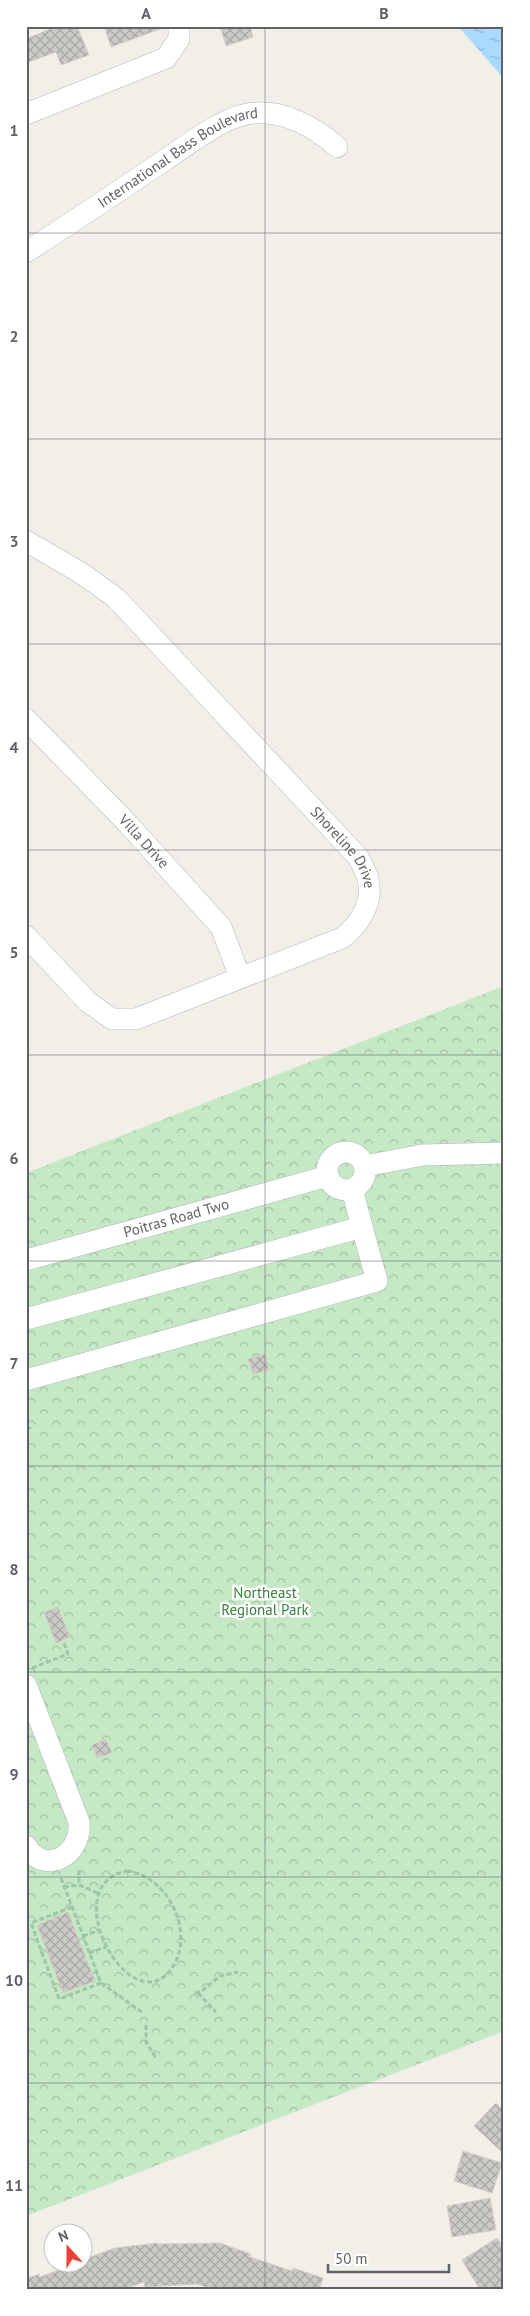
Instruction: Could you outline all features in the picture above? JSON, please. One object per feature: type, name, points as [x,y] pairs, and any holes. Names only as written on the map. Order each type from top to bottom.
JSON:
[{"type":"street","points":[[26,114],[166,58],[179,39],[179,26]]},
{"type":"street","name":"International Bass Boulevard","points":[[26,252],[196,140],[238,117],[259,113],[278,115],[322,133],[337,147]]},
{"type":"street","name":"Shoreline Drive","points":[[26,541],[80,573],[116,598],[358,857],[369,880],[368,906],[356,928],[342,938],[136,1019],[112,1019],[88,1002],[26,936]]},
{"type":"street","name":"Villa Drive","points":[[26,719],[129,825],[220,927],[240,977]]},
{"type":"street","points":[[347,1152],[358,1156],[364,1166],[364,1178],[357,1187],[352,1189],[339,1188],[333,1185],[328,1176],[330,1161],[341,1153],[347,1152]]},
{"type":"street","points":[[364,1166],[422,1155],[504,1153]]},
{"type":"street","name":"Poitras Road Two","points":[[26,1260],[328,1176]]},
{"type":"street","points":[[26,1380],[377,1282],[352,1189]]},
{"type":"street","points":[[26,1319],[362,1227]]},
{"type":"street","points":[[26,1685],[79,1822],[80,1830],[79,1838],[70,1852],[56,1859],[40,1858],[26,1846]]},
{"type":"path","points":[[26,1420],[30,1429]]},
{"type":"path","points":[[26,1670],[68,1654],[63,1641]]},
{"type":"path","points":[[78,1870],[79,1885]]},
{"type":"path","points":[[127,1871],[145,1875],[153,1880],[165,1894],[179,1921],[181,1949],[178,1959],[166,1974],[158,1980],[148,1980],[131,1975],[117,1964],[106,1947],[100,1930],[97,1912],[100,1894],[107,1881],[119,1872],[127,1871]]},
{"type":"path","points":[[61,1878],[101,1983],[143,2013]]},
{"type":"path","points":[[64,1887],[79,1885],[100,1894]]},
{"type":"path","points":[[72,1907],[31,1923],[59,1999],[101,1983]]},
{"type":"path","points":[[82,1936],[100,1930]]},
{"type":"path","points":[[89,1953],[106,1947]]},
{"type":"path","points":[[216,2012],[196,1993],[220,1976],[238,1972]]},
{"type":"path","points":[[146,2026],[146,2042],[156,2058]]},
{"type":"green space","name":"Northeast Regional Park","points":[[504,986],[504,2031],[26,2216],[26,1173]]},
{"type":"water","points":[[458,26],[504,26],[504,79]]},
{"type":"building","points":[[57,26],[77,26],[89,55],[61,65],[56,52],[26,63],[26,39]]},
{"type":"building","points":[[104,26],[162,26],[163,28],[111,47]]},
{"type":"building","points":[[220,26],[250,26],[253,37],[226,46]]},
{"type":"building","points":[[265,1354],[269,1370],[253,1374],[248,1359]]},
{"type":"building","points":[[58,1607],[70,1637],[56,1643],[44,1612]]},
{"type":"building","points":[[106,1739],[112,1753],[97,1758],[92,1745]]},
{"type":"building","points":[[68,1912],[95,1981],[63,1993],[37,1925]]},
{"type":"building","points":[[496,2103],[504,2111],[504,2154],[474,2126]]},
{"type":"building","points":[[463,2151],[502,2163],[492,2193],[454,2181]]},
{"type":"building","points":[[490,2198],[496,2230],[452,2237],[447,2206]]},
{"type":"building","points":[[497,2238],[504,2249],[504,2290],[480,2290],[462,2260]]},
{"type":"building","points":[[157,2243],[220,2243],[251,2254],[250,2257],[292,2271],[293,2268],[323,2278],[319,2290],[215,2290],[197,2284],[145,2287],[144,2282],[122,2290],[26,2290],[26,2279],[39,2274],[40,2277],[48,2274],[92,2274],[92,2256],[115,2248]]}]
